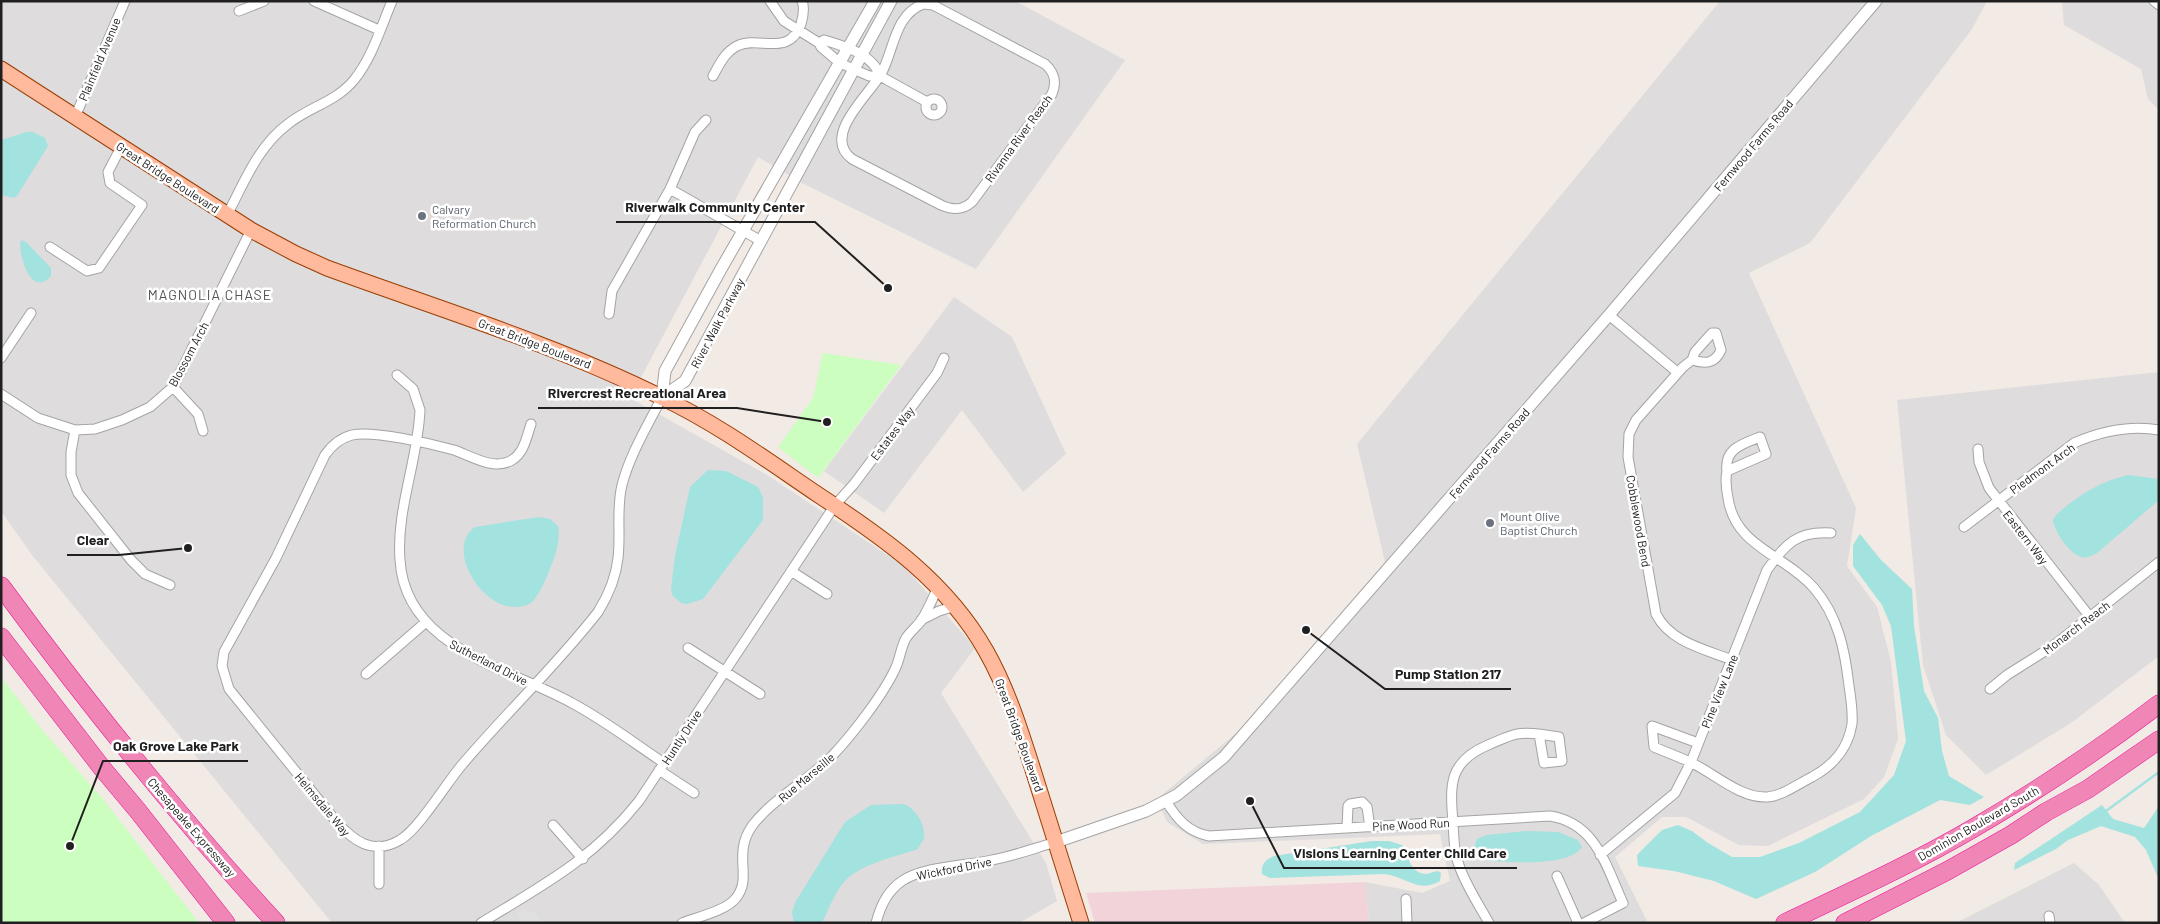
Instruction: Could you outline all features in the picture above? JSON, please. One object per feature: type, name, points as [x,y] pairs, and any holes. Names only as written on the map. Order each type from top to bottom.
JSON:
[{"type":"highway","name":"Chesapeake Expressway","points":[[1,586],[116,737],[276,923]]},
{"type":"highway","points":[[1,637],[102,768],[226,923]]},
{"type":"highway","name":"Dominion Boulevard South","points":[[1785,923],[1883,876],[1972,829],[2055,778],[2159,704]]},
{"type":"highway","name":"Dominion Boulevard South","points":[[1845,923],[1947,871],[2011,835],[2046,812],[2088,789],[2159,740]]},
{"type":"main road","name":"Great Bridge Boulevard","points":[[1,69],[227,215],[296,254],[327,268],[560,351],[662,397],[741,442],[914,563],[956,606],[986,649],[1005,689],[1081,923]]},
{"type":"street","name":"Plainfield Avenue","points":[[74,117],[124,1]]},
{"type":"street","points":[[239,11],[264,1]]},
{"type":"street","points":[[314,1],[379,30]]},
{"type":"street","points":[[227,215],[255,162],[269,142],[288,123],[325,104],[344,91],[364,66],[392,1]]},
{"type":"street","points":[[770,1],[784,21],[819,42],[821,47],[840,63],[869,76],[880,76],[927,102]]},
{"type":"street","points":[[713,76],[724,56],[738,46],[755,42],[776,45],[793,36],[798,30],[803,11],[802,1]]},
{"type":"street","name":"River Walk Parkway","points":[[662,397],[665,371],[875,1]]},
{"type":"street","name":"River Walk Parkway","points":[[662,397],[685,381],[891,1]]},
{"type":"street","name":"Fernwood Farms Road","points":[[1056,842],[1131,818],[1166,801],[1207,772],[1234,747],[1288,681],[1609,315],[1876,1]]},
{"type":"street","points":[[2154,1],[2159,5]]},
{"type":"street","name":"Rivanna River Reach","points":[[927,4],[934,5],[1045,64],[1054,75],[1055,80],[1052,94],[972,202],[962,208],[952,210],[852,159],[844,150],[841,140],[843,132],[861,98],[880,76],[891,44],[906,16],[916,7],[927,4]]},
{"type":"street","points":[[819,42],[824,40],[848,47],[877,66],[880,76]]},
{"type":"street","points":[[609,314],[612,291],[670,189],[695,132],[706,120]]},
{"type":"street","points":[[50,247],[87,271],[99,268],[142,205],[110,183],[108,172],[121,147]]},
{"type":"street","points":[[670,189],[761,241]]},
{"type":"street","name":"Blossom Arch","points":[[1,394],[38,418],[75,430],[95,429],[122,420],[150,407],[173,387],[251,230]]},
{"type":"street","points":[[1,358],[31,313]]},
{"type":"street","points":[[1609,315],[1677,372]]},
{"type":"street","name":"Estates Way","points":[[834,506],[854,484],[937,373],[944,358]]},
{"type":"street","name":"Cobblewood Bend","points":[[1692,360],[1677,372],[1636,420],[1630,429],[1628,445],[1654,610],[1660,623],[1672,635],[1732,660]]},
{"type":"street","name":"Sutherland Drive","points":[[397,375],[413,389],[419,405],[420,420],[400,534],[400,563],[406,588],[426,622],[444,638],[464,651],[578,706],[662,766],[694,793]]},
{"type":"street","points":[[173,387],[198,414],[203,431]]},
{"type":"street","points":[[379,884],[379,846],[393,843],[407,835],[476,748],[588,625],[609,591],[618,558],[617,524],[622,484],[637,446],[662,397]]},
{"type":"street","name":"Helmsdale Way","points":[[379,846],[362,844],[353,839],[334,820],[229,689],[224,676],[222,661],[228,642],[272,566],[319,465],[331,447],[342,439],[361,434],[416,442],[454,451],[488,463],[500,464],[518,456],[523,448],[531,424]]},
{"type":"street","name":"Piedmont Arch","points":[[1964,527],[2074,443],[2092,435],[2112,430],[2132,428],[2159,430]]},
{"type":"street","points":[[75,430],[71,452],[71,475],[78,493],[131,560],[145,574],[170,584]]},
{"type":"street","points":[[1698,743],[1652,726],[1654,748],[1691,762],[1744,792],[1768,797],[1778,794],[1828,767],[1843,751],[1848,741],[1853,716],[1846,661],[1840,633],[1826,605],[1813,587],[1777,557],[1748,537],[1736,525],[1730,511],[1725,479],[1727,456],[1733,450],[1760,437],[1766,454],[1727,471]]},
{"type":"street","name":"Eastern Way","points":[[1978,449],[1984,476],[1998,500],[2090,617]]},
{"type":"street","name":"Huntly Drive","points":[[481,923],[583,859],[626,818],[834,506]]},
{"type":"street","name":"Pine View Lane","points":[[1600,855],[1675,793],[1691,762],[1768,570],[1777,557],[1790,542],[1800,537],[1820,532],[1831,533]]},
{"type":"street","name":"Monarch Reach","points":[[1990,690],[2007,675],[2053,646],[2159,562]]},
{"type":"street","points":[[791,571],[827,594]]},
{"type":"street","name":"Rue Marseille","points":[[682,923],[695,921],[707,913],[724,908],[736,898],[744,882],[742,849],[749,830],[766,809],[798,786],[842,745],[862,720],[889,680],[906,639],[921,620],[938,587]]},
{"type":"street","points":[[921,620],[939,611],[956,606]]},
{"type":"street","points":[[366,674],[426,622]]},
{"type":"street","points":[[688,648],[760,694]]},
{"type":"street","points":[[1489,923],[1460,870],[1454,845],[1451,796],[1453,782],[1457,768],[1465,758],[1478,749],[1519,732],[1540,734]]},
{"type":"street","name":"Pine Wood Run","points":[[1166,801],[1185,827],[1209,836],[1550,816],[1562,818],[1577,824],[1586,832],[1600,855],[1623,903],[1584,923]]},
{"type":"street","points":[[1347,828],[1348,806],[1362,802],[1366,807],[1370,827]]},
{"type":"street","points":[[553,825],[583,859]]},
{"type":"street","name":"Wickford Drive","points":[[876,923],[882,905],[891,892],[900,883],[916,874],[994,860],[1056,842]]},
{"type":"street","points":[[1556,876],[1578,923]]},
{"type":"street","points":[[1406,899],[1407,923]]},
{"type":"shaded area","points":[[1,1],[1015,1],[1125,60],[976,269],[802,183],[758,157],[630,398],[767,475],[904,566],[975,648],[941,693],[1046,863],[1057,901],[1019,923],[332,923],[32,555],[1,511]]},
{"type":"shaded area","points":[[1720,1],[1987,1],[1972,29],[1810,243],[1749,273],[1856,508],[1847,566],[1877,607],[1891,662],[1898,739],[1884,777],[1864,799],[1768,846],[1739,845],[1686,817],[1662,817],[1615,857],[1648,923],[1369,923],[1365,882],[1422,893],[1450,881],[1440,834],[1203,844],[1167,822],[1157,799],[1240,730],[1385,562],[1357,444]]},
{"type":"shaded area","points":[[2062,1],[2159,1],[2159,110],[2148,99],[2141,69],[2064,25]]},
{"type":"shaded area","points":[[954,297],[1012,337],[1066,454],[1023,492],[962,410],[884,513],[824,471]]},
{"type":"shaded area","points":[[2159,372],[2159,656],[2071,723],[1986,775],[1946,735],[1923,665],[1897,400]]},
{"type":"shaded area","points":[[2074,863],[2099,885],[2125,923],[1956,923]]},
{"type":"shaded area","points":[[1365,882],[1369,923],[1095,923],[1086,893]]},
{"type":"shaded area","points":[[525,909],[528,913],[534,910],[541,923],[519,923],[521,919],[517,913]]},
{"type":"green space","points":[[823,353],[901,365],[818,478],[778,447],[813,398]]},
{"type":"green space","points":[[1,677],[43,731],[103,799],[199,923],[1,923]]},
{"type":"water","points":[[33,132],[45,138],[48,146],[17,196],[14,198],[1,195],[1,140]]},
{"type":"water","points":[[21,240],[26,242],[51,268],[51,276],[44,282],[37,282],[31,278],[27,271],[21,253]]},
{"type":"water","points":[[708,470],[726,471],[758,487],[763,497],[763,520],[703,599],[687,604],[681,603],[672,595],[671,589],[675,556],[690,487]]},
{"type":"water","points":[[2128,475],[2159,479],[2159,500],[2097,553],[2086,558],[2077,555],[2063,542],[2056,530],[2053,520],[2056,515],[2089,491]]},
{"type":"water","points":[[539,517],[550,519],[558,526],[559,533],[555,557],[541,588],[533,601],[524,606],[509,606],[495,601],[483,591],[473,578],[466,564],[464,550],[466,537],[475,527]]},
{"type":"water","points":[[1860,534],[1881,560],[1912,589],[1914,626],[1924,691],[1938,718],[1942,751],[1949,776],[1984,797],[1970,805],[1940,800],[1871,836],[1815,872],[1756,899],[1714,881],[1674,871],[1638,866],[1637,855],[1662,830],[1678,825],[1692,831],[1732,857],[1760,857],[1799,843],[1860,812],[1894,775],[1906,741],[1891,626],[1882,605],[1853,566],[1853,545]]},
{"type":"water","points":[[903,804],[912,809],[919,817],[923,828],[924,838],[918,849],[880,861],[854,873],[839,889],[822,923],[794,923],[792,912],[796,901],[845,822],[871,805]]},
{"type":"water","points":[[2102,805],[2113,819],[2144,828],[2159,806],[2159,880],[2146,850],[2135,837],[2101,826],[2068,840],[2056,849],[2014,870],[2015,863]]},
{"type":"water","points":[[1527,831],[1558,832],[1578,840],[1582,847],[1565,858],[1539,862],[1489,861],[1476,854],[1475,844],[1477,839],[1487,835]]},
{"type":"water","points":[[1372,841],[1389,841],[1402,845],[1410,863],[1416,870],[1426,874],[1438,871],[1441,873],[1440,881],[1425,886],[1384,874],[1270,878],[1262,874],[1264,863],[1274,856]]},
{"type":"waterway","points":[[2106,811],[2159,772]]},
{"type":"place","name":"Calvary Reformation Church","points":[[422,216]]},
{"type":"place","name":"Riverwalk Community Center","points":[[888,288]]},
{"type":"place","name":"Rivercrest Recreational Area","points":[[827,422]]},
{"type":"place","name":"Mount Olive Baptist Church","points":[[1490,523]]},
{"type":"place","name":"Clear","points":[[188,548]]},
{"type":"place","name":"Pump Station 217","points":[[1306,630]]},
{"type":"place","name":"Visions Learning Center Child Care","points":[[1250,801]]},
{"type":"place","name":"Oak Grove Lake Park","points":[[70,846]]},
{"type":"district","name":"MAGNOLIA CHASE","points":[[210,294]]}]
